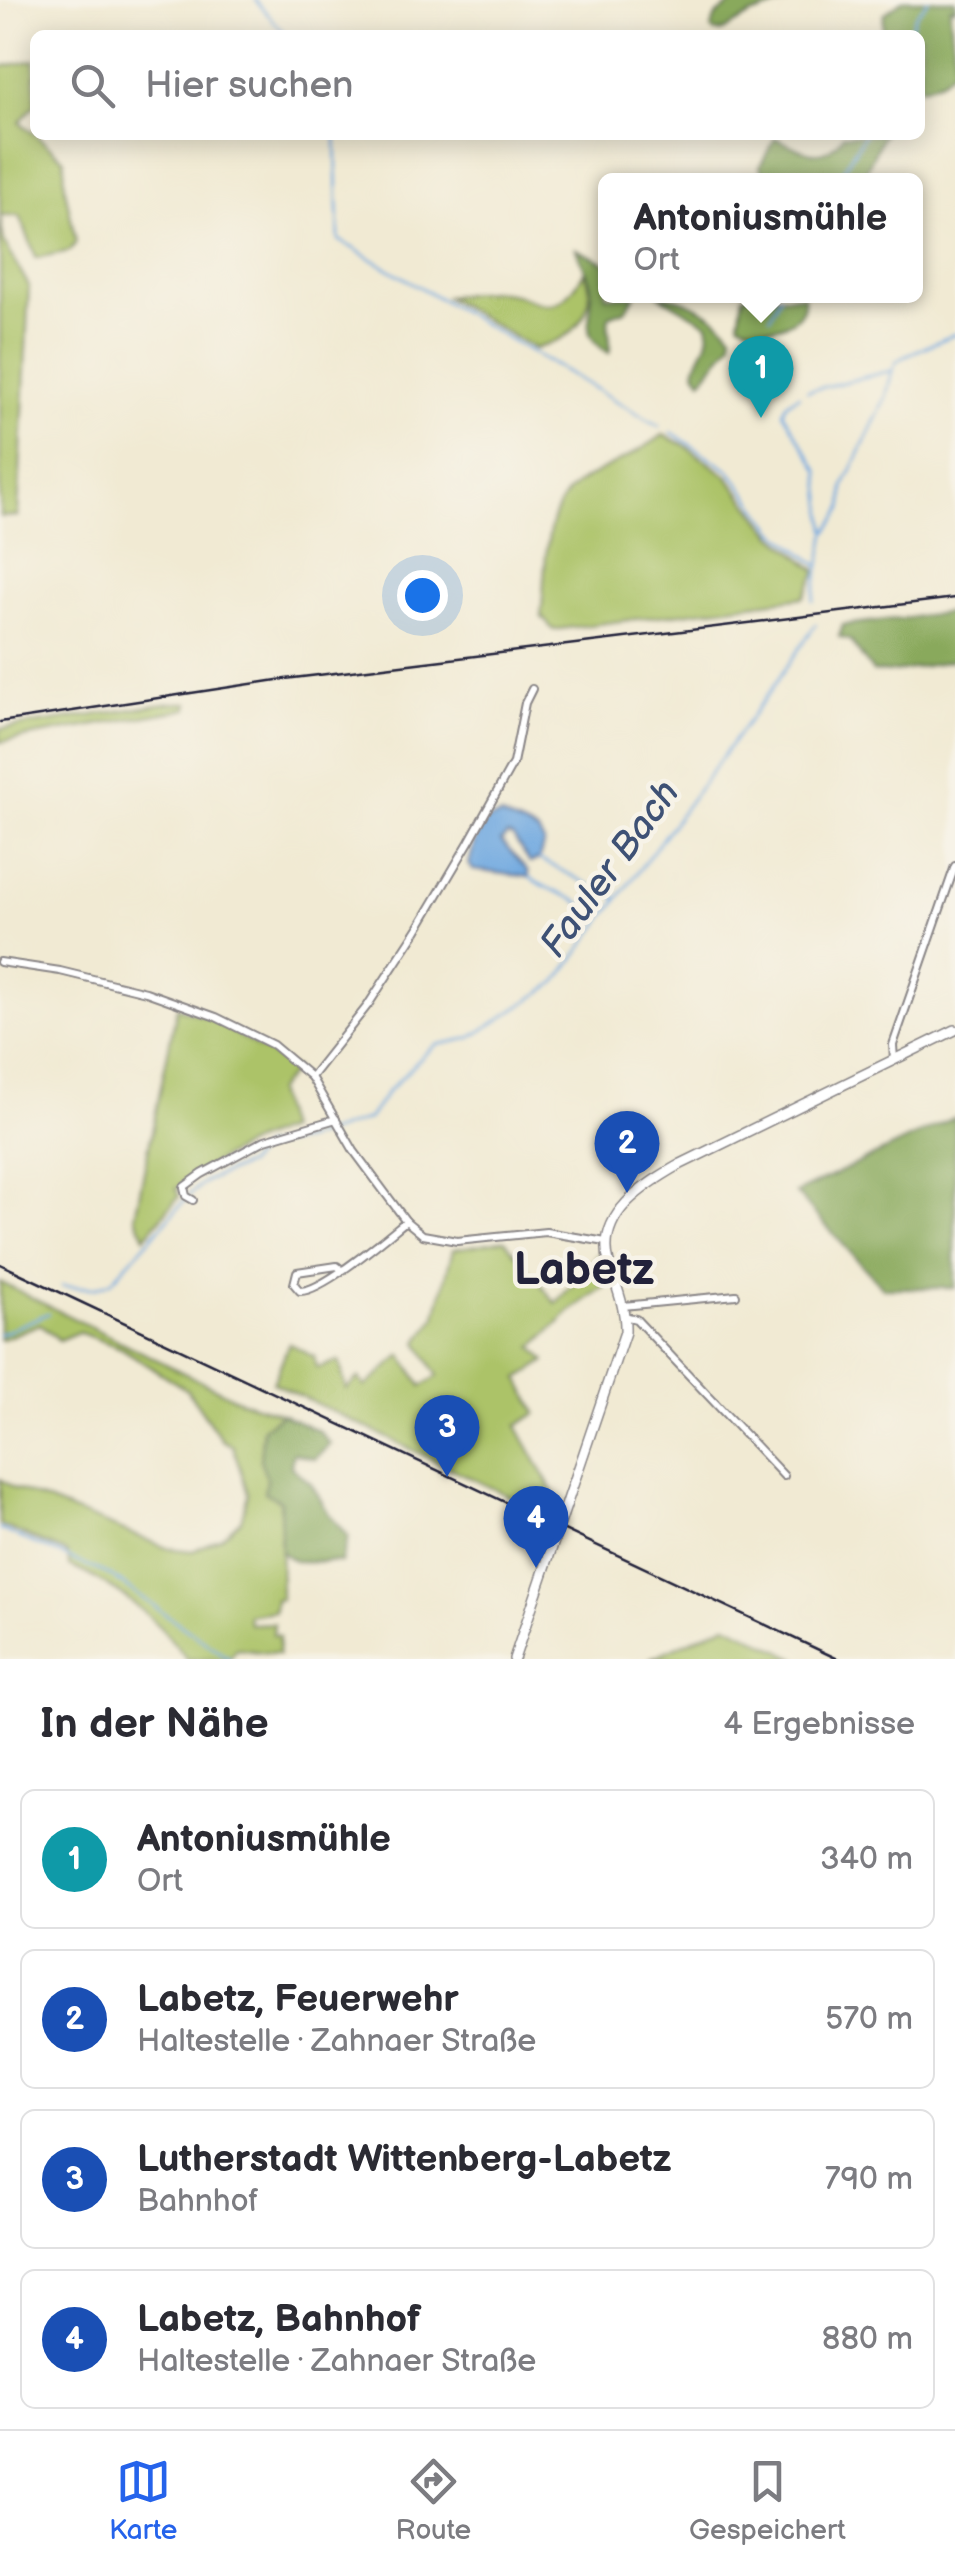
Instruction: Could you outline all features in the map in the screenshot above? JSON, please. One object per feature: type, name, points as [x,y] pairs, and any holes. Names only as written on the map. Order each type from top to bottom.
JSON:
[{"type":"main road","points":[[514,1659],[620,1348],[624,1311],[606,1242],[617,1212],[666,1172],[955,1030]]},
{"type":"street","points":[[312,1077],[368,1005],[469,842],[513,763],[525,703],[532,689]]},
{"type":"street","points":[[894,1060],[893,1044],[955,866]]},
{"type":"street","points":[[0,962],[76,974],[200,1010],[264,1039],[312,1077],[344,1135],[406,1222],[423,1235],[448,1241],[546,1232],[606,1242]]},
{"type":"street","points":[[194,1200],[186,1196],[184,1187],[237,1154],[265,1140],[337,1121]]},
{"type":"street","points":[[342,1270],[337,1266],[297,1272],[294,1284],[300,1291],[312,1291],[342,1270],[406,1222]]},
{"type":"street","points":[[624,1311],[736,1296]]},
{"type":"street","points":[[624,1311],[636,1319],[784,1476]]},
{"type":"green space","points":[[737,0],[798,0],[751,15],[725,30],[711,28],[716,16]]},
{"type":"green space","points":[[903,0],[955,0],[955,8],[950,7],[955,68],[942,80],[925,86],[925,30],[882,30],[884,14]]},
{"type":"green space","points":[[30,61],[30,111],[20,122],[30,130],[30,140],[41,140],[64,159],[65,189],[76,242],[70,251],[36,258],[20,216],[0,216],[0,67]]},
{"type":"green space","points":[[774,140],[812,153],[839,140],[881,140],[865,173],[762,173],[760,166]]},
{"type":"green space","points":[[0,216],[4,242],[29,286],[18,516],[0,517]]},
{"type":"green space","points":[[576,249],[598,259],[598,303],[630,303],[625,310],[609,316],[609,353],[589,331],[592,298],[587,273]]},
{"type":"green space","points":[[584,272],[590,295],[582,318],[564,337],[535,349],[446,297],[495,291],[553,304],[573,289]]},
{"type":"green space","points":[[672,303],[699,308],[732,334],[732,342],[702,380],[695,371],[708,337],[708,324]]},
{"type":"green space","points":[[742,303],[804,303],[799,315],[782,326],[759,328],[739,322]]},
{"type":"green space","points":[[663,435],[683,444],[726,475],[773,534],[817,571],[804,597],[553,630],[541,616],[548,542],[558,507],[582,481]]},
{"type":"green space","points":[[955,612],[955,660],[897,672],[873,672],[850,640],[839,637],[843,625]]},
{"type":"green space","points":[[188,703],[188,709],[0,742],[0,729]]},
{"type":"green space","points":[[177,1007],[209,1018],[295,1069],[276,1091],[287,1130],[229,1154],[176,1189],[179,1196],[145,1237],[135,1216]]},
{"type":"green space","points":[[955,1117],[955,1288],[883,1288],[796,1193]]},
{"type":"green space","points":[[505,1240],[556,1303],[601,1252],[608,1277],[604,1287],[573,1309],[533,1347],[546,1361],[519,1379],[537,1413],[517,1426],[555,1495],[549,1506],[536,1500],[525,1504],[273,1383],[289,1343],[314,1357],[317,1368],[339,1361],[346,1389],[359,1378],[365,1387],[402,1355],[422,1386],[438,1376],[418,1342],[435,1319],[453,1249]]},
{"type":"green space","points":[[0,1282],[241,1401],[282,1414],[263,1428],[260,1460],[280,1501],[281,1599],[275,1599],[274,1611],[248,1615],[249,1624],[274,1623],[273,1635],[279,1636],[278,1654],[237,1649],[229,1659],[187,1659],[135,1605],[70,1566],[67,1553],[0,1525],[0,1479],[167,1548],[193,1551],[222,1537],[241,1520],[248,1494],[233,1446],[222,1440],[187,1390],[121,1348],[78,1332],[59,1340],[40,1324],[0,1340]]},
{"type":"green space","points":[[282,1414],[319,1431],[330,1444],[315,1459],[293,1453],[291,1467],[311,1483],[348,1537],[341,1562],[294,1561],[281,1552],[280,1501],[264,1492],[267,1478],[260,1460],[263,1428]]},
{"type":"green space","points":[[727,1624],[797,1659],[649,1659]]},
{"type":"water","points":[[501,816],[538,832],[544,842],[539,859],[530,863],[513,837],[507,835],[501,841],[529,877],[473,870],[469,864],[475,840],[487,820]]},
{"type":"waterway","points":[[255,0],[282,30]]},
{"type":"waterway","points":[[911,30],[915,16],[928,0]]},
{"type":"waterway","points":[[336,140],[339,240],[659,426]]},
{"type":"waterway","points":[[841,173],[861,140]]},
{"type":"waterway","points":[[770,317],[777,303]]},
{"type":"waterway","name":"Fauler Bach","points":[[813,601],[826,534],[843,509],[844,486],[886,397],[897,361],[955,334]]},
{"type":"waterway","points":[[807,391],[890,371]]},
{"type":"waterway","points":[[799,395],[787,403],[783,412],[819,471],[826,531]]},
{"type":"waterway","points":[[671,432],[730,471],[775,531],[820,567]]},
{"type":"waterway","name":"Fauler Bach","points":[[189,1195],[206,1181],[248,1164],[262,1147],[303,1141],[368,1119],[388,1091],[436,1045],[471,1038],[557,982],[816,624]]},
{"type":"waterway","points":[[539,859],[618,899]]},
{"type":"waterway","points":[[529,877],[574,899],[598,920]]},
{"type":"waterway","name":"Fauler Bach","points":[[62,1286],[94,1288],[111,1282],[185,1200]]},
{"type":"waterway","name":"Fauler Bach","points":[[0,1334],[49,1313]]},
{"type":"waterway","points":[[0,1529],[108,1574],[230,1659]]},
{"type":"railway","points":[[0,722],[277,680],[955,598]]},
{"type":"railway","points":[[0,1264],[838,1659]]},
{"type":"place","name":"Antoniusmühle","points":[[761,418]]},
{"type":"place","name":"Labetz, Feuerwehr","points":[[627,1193]]},
{"type":"place","name":"Lutherstadt Wittenberg-Labetz","points":[[447,1477]]},
{"type":"place","name":"Labetz, Bahnhof","points":[[536,1568]]},
{"type":"district","name":"Labetz","points":[[584,1268]]}]
